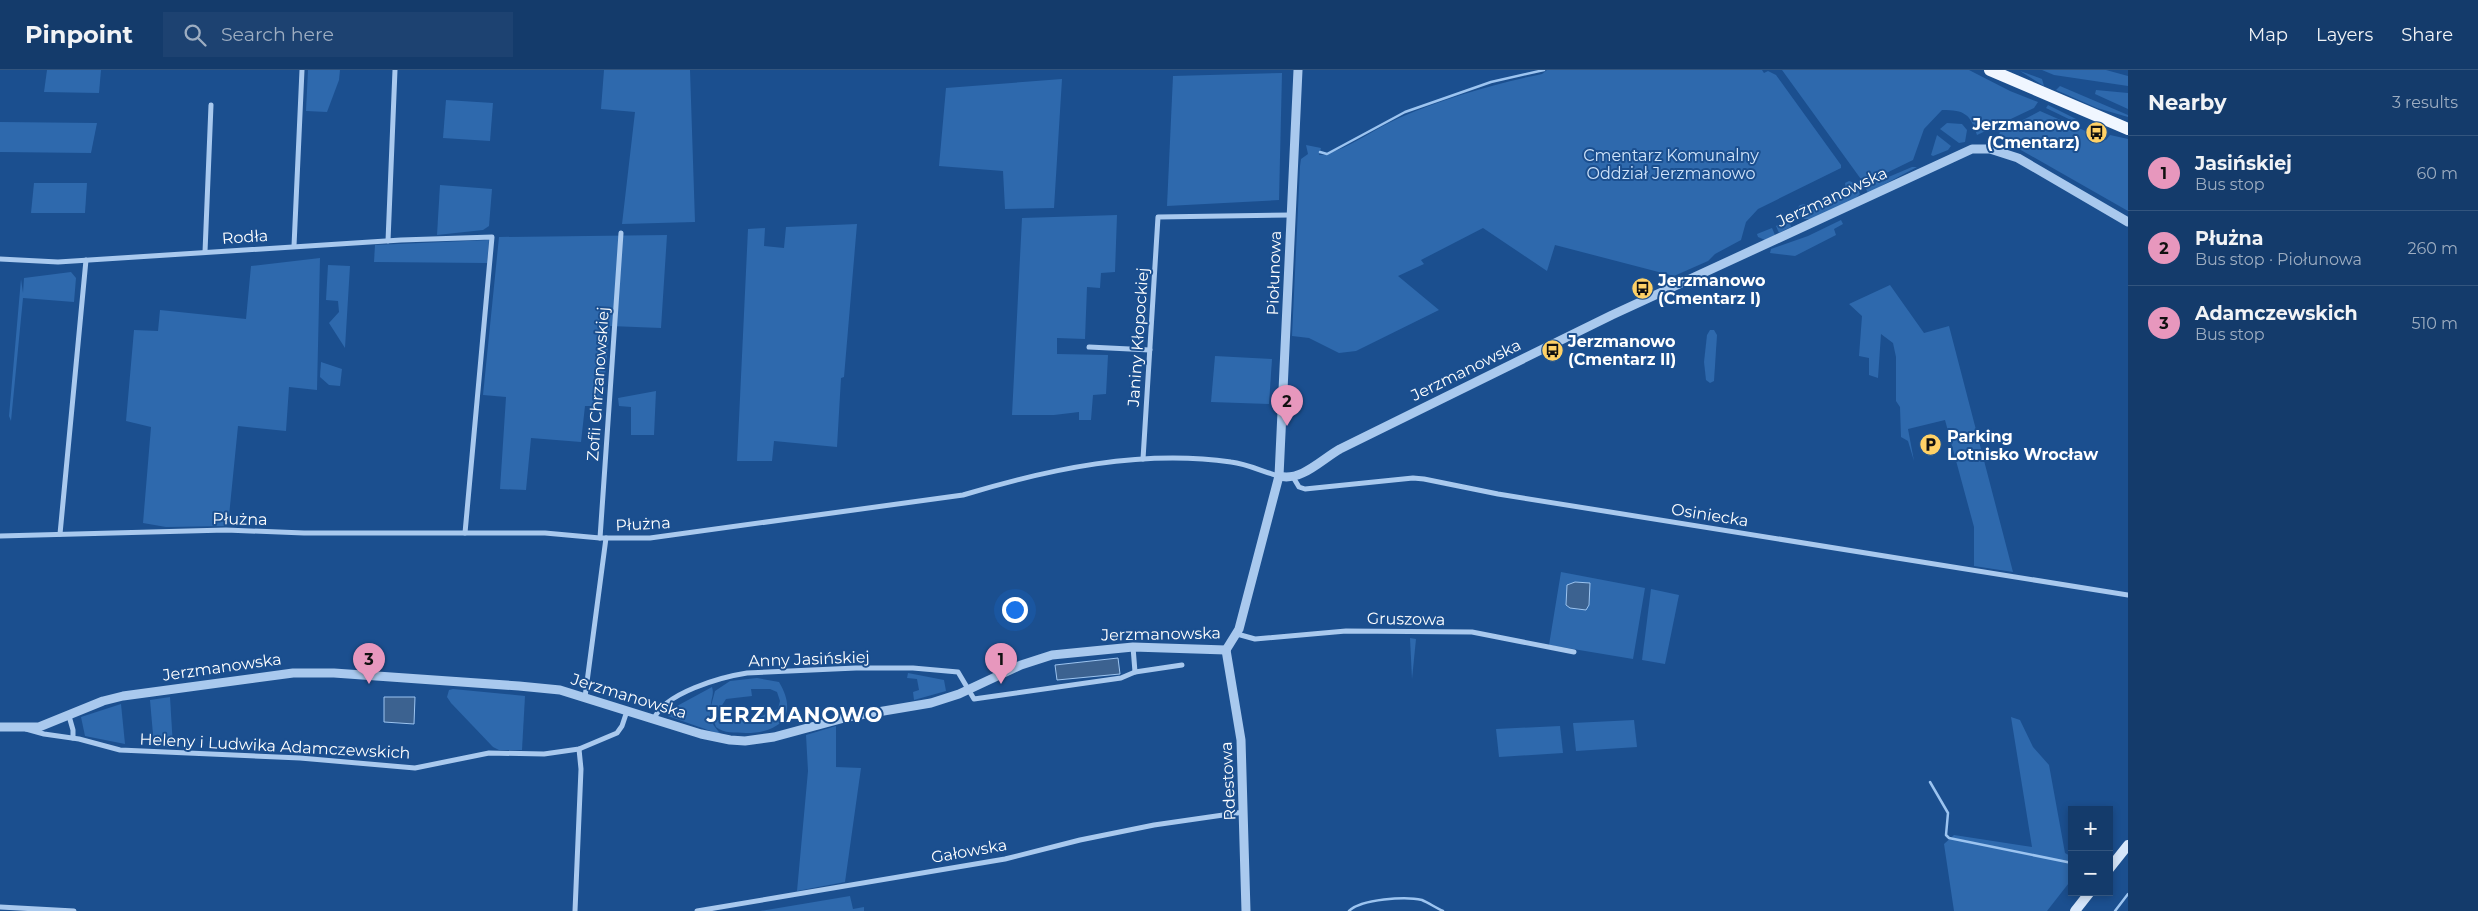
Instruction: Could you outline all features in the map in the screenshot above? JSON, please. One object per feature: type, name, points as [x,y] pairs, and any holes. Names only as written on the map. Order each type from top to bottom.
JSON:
[{"type":"main road","points":[[1990,70],[2128,129]]},
{"type":"main road","points":[[2113,864],[2128,845]]},
{"type":"main road","points":[[2076,911],[2087,896]]},
{"type":"street","points":[[294,246],[302,70]]},
{"type":"street","points":[[388,241],[395,70]]},
{"type":"street","name":"Piołunowa","points":[[1279,476],[1298,70]]},
{"type":"street","points":[[204,252],[212,105]]},
{"type":"street","name":"Jerzmanowska","points":[[1293,477],[1301,475],[1340,449],[1617,312],[1972,150],[1999,151],[2018,158],[2128,222]]},
{"type":"street","name":"Janiny Kłopockiej","points":[[1143,459],[1158,217],[1291,214]]},
{"type":"street","name":"Zofii Chrzanowskiej","points":[[585,697],[603,538],[621,232]]},
{"type":"street","name":"Rodła","points":[[0,259],[58,262],[294,246],[478,236],[492,237],[464,533]]},
{"type":"street","points":[[60,534],[86,260]]},
{"type":"street","points":[[1089,347],[1150,350]]},
{"type":"street","name":"Płużna","points":[[0,536],[226,530],[304,533],[545,533],[603,538],[677,536],[824,512],[963,495],[1007,482],[1119,461],[1143,459],[1232,462],[1279,476]]},
{"type":"street","points":[[1279,476],[1293,477]]},
{"type":"street","name":"Jerzmanowska","points":[[0,727],[25,728],[48,725],[108,699],[123,696],[293,673],[334,673],[560,690],[718,738],[758,740],[848,717],[931,703],[969,689],[1034,660],[1052,655],[1132,647],[1226,650],[1238,634],[1279,476]]},
{"type":"street","name":"Osiniecka","points":[[1293,477],[1299,487],[1305,488],[1413,478],[1498,494],[2128,595]]},
{"type":"street","name":"Gruszowa","points":[[1238,634],[1256,639],[1279,639],[1346,630],[1472,632],[1574,652]]},
{"type":"street","points":[[1132,647],[1135,672]]},
{"type":"street","name":"Rdestowa","points":[[1226,650],[1240,727],[1245,812],[1246,911]]},
{"type":"street","points":[[969,689],[974,699],[1121,678],[1135,672],[1182,665]]},
{"type":"street","name":"Anny Jasińskiej","points":[[654,719],[661,709],[691,690],[730,676],[747,673],[821,668],[913,668],[958,672],[969,689]]},
{"type":"street","name":"Heleny i Ludwika Adamczewskich","points":[[25,728],[44,734],[76,738],[120,750],[300,758],[415,768],[489,752],[544,754],[579,749],[617,733],[622,726],[626,711]]},
{"type":"street","points":[[69,716],[76,738]]},
{"type":"street","points":[[575,911],[581,769],[579,749]]},
{"type":"street","name":"Gałowska","points":[[698,911],[1002,859],[1080,840],[1179,821],[1245,812]]},
{"type":"street","points":[[0,907],[74,911]]},
{"type":"green space","points":[[47,70],[101,70],[99,93],[44,92]]},
{"type":"green space","points":[[308,70],[340,70],[339,80],[327,112],[306,111]]},
{"type":"green space","points":[[604,70],[690,70],[695,222],[622,224],[635,112],[601,109]]},
{"type":"green space","name":"Cmentarz Komunalny Oddział Jerzmanowo","points":[[1547,70],[1762,70],[1764,73],[1768,71],[1776,75],[1841,165],[1841,168],[1758,209],[1746,222],[1741,240],[1715,254],[1708,261],[1674,276],[1555,245],[1547,271],[1483,228],[1421,260],[1424,264],[1398,276],[1439,310],[1356,351],[1339,353],[1309,338],[1292,336],[1300,166],[1301,159],[1308,154],[1306,145],[1321,148],[1319,155],[1334,152],[1390,122],[1434,104],[1505,82],[1542,74]]},
{"type":"green space","points":[[1782,70],[1969,70],[2010,91],[2038,102],[2034,108],[1977,135],[1972,122],[1966,115],[1961,112],[1942,110],[1924,129],[1913,160],[1872,180],[1863,182]]},
{"type":"green space","points":[[2042,70],[2106,70],[2128,76],[2128,86],[2054,75]]},
{"type":"green space","points":[[2020,71],[2042,79],[2044,86]]},
{"type":"green space","points":[[1282,73],[1279,200],[1167,206],[1173,76]]},
{"type":"green space","points":[[1062,79],[1054,208],[1005,209],[1003,171],[939,166],[946,88]]},
{"type":"green space","points":[[2060,86],[2128,115],[2128,117],[2097,108],[2056,90]]},
{"type":"green space","points":[[2096,90],[2128,93],[2128,109],[2095,94]]},
{"type":"green space","points":[[446,100],[493,103],[490,141],[443,138]]},
{"type":"green space","points":[[2048,105],[2076,119],[2075,122],[2046,108]]},
{"type":"green space","points":[[2040,111],[2106,140],[2110,135],[2128,139],[2128,211],[1998,137],[2000,132]]},
{"type":"green space","points":[[0,122],[97,123],[91,153],[0,152]]},
{"type":"green space","points":[[1947,123],[1962,124],[1967,130],[1965,142],[1959,143],[1940,129]]},
{"type":"green space","points":[[1937,135],[1951,146],[1948,150],[1933,156],[1931,155]]},
{"type":"green space","points":[[1912,167],[1917,167],[1868,193],[1865,187]]},
{"type":"green space","points":[[1849,181],[1855,183],[1856,186],[1798,214],[1797,209],[1800,205],[1805,204],[1809,207],[1846,190],[1845,183]]},
{"type":"green space","points":[[34,183],[87,183],[85,213],[31,213]]},
{"type":"green space","points":[[440,185],[492,189],[489,226],[483,230],[437,235]]},
{"type":"green space","points":[[1857,188],[1860,194],[1855,199],[1812,219],[1804,219],[1799,215]]},
{"type":"green space","points":[[1117,215],[1115,272],[1101,273],[1100,288],[1087,287],[1085,339],[1057,338],[1057,354],[1108,355],[1106,394],[1093,395],[1091,420],[1079,420],[1079,412],[1054,415],[1012,415],[1022,218]]},
{"type":"green space","points":[[1789,219],[1791,227],[1779,233],[1776,226]]},
{"type":"green space","points":[[1841,220],[1843,224],[1834,229],[1836,235],[1795,256],[1770,253],[1771,249],[1808,236]]},
{"type":"green space","points":[[857,224],[844,377],[841,378],[837,447],[774,441],[772,461],[737,461],[748,229],[765,228],[764,246],[784,248],[786,227]]},
{"type":"green space","points":[[1772,228],[1775,235],[1765,240],[1758,237],[1757,234]]},
{"type":"green space","points":[[667,235],[661,328],[610,326],[602,406],[585,406],[581,442],[531,438],[526,490],[500,489],[506,397],[483,395],[499,237]]},
{"type":"green space","points":[[489,240],[487,263],[374,262],[375,245]]},
{"type":"green space","points":[[320,258],[317,390],[289,387],[286,431],[238,426],[228,526],[166,527],[143,523],[151,427],[126,421],[134,330],[158,331],[160,310],[246,319],[251,266]]},
{"type":"green space","points":[[328,265],[350,266],[345,348],[329,323],[339,312],[338,301],[326,300]]},
{"type":"green space","points":[[71,272],[76,278],[74,302],[23,298],[11,421],[9,416],[21,279],[23,293],[24,278]]},
{"type":"green space","points":[[1890,285],[1924,333],[1949,326],[2013,572],[1974,566],[1974,527],[1945,420],[1908,429],[1914,461],[1908,441],[1901,437],[1900,407],[1896,401],[1896,357],[1893,343],[1881,334],[1878,378],[1869,375],[1869,358],[1859,356],[1862,316],[1849,304]]},
{"type":"green space","points":[[1710,330],[1714,330],[1717,335],[1714,381],[1710,383],[1706,380],[1704,362],[1707,335]]},
{"type":"green space","points":[[1215,356],[1272,359],[1269,404],[1211,402]]},
{"type":"green space","points":[[321,362],[342,369],[340,386],[329,385],[320,377]]},
{"type":"green space","points":[[656,391],[654,435],[631,435],[631,407],[619,406],[618,398]]},
{"type":"green space","points":[[1561,572],[1645,588],[1633,659],[1549,645]],"holes":[[[1566,591],[1579,610],[1566,605]]]},
{"type":"green space","points":[[1651,589],[1679,595],[1665,664],[1642,660]]},
{"type":"green space","points":[[1410,638],[1416,639],[1412,679]]},
{"type":"green space","points":[[908,673],[944,680],[946,691],[914,700],[913,692],[919,690],[917,679],[907,678]]},
{"type":"green space","points":[[757,678],[779,682],[785,694],[787,704],[783,720],[777,726],[758,732],[730,732],[716,727],[714,721],[751,719],[778,709],[780,701],[777,692],[770,689],[751,689],[752,696],[726,699],[719,710],[715,711],[714,706],[711,706],[715,691],[730,681]]},
{"type":"green space","points":[[712,687],[711,718],[722,735],[668,716],[677,706]]},
{"type":"green space","points":[[449,690],[525,696],[522,750],[499,750],[493,747],[451,703],[447,697]]},
{"type":"green space","points":[[170,697],[173,747],[154,746],[150,700]]},
{"type":"green space","points":[[121,704],[125,744],[85,736],[81,717]]},
{"type":"green space","points":[[2011,717],[2020,720],[2033,747],[2049,765],[2065,853],[2068,855],[2068,884],[2047,911],[1954,911],[1944,844],[1954,835],[2032,847]]},
{"type":"green space","points":[[1634,720],[1637,747],[1576,751],[1573,723]]},
{"type":"green space","points":[[836,726],[836,767],[861,768],[845,882],[797,891],[808,771],[806,735]]},
{"type":"green space","points":[[1560,726],[1563,753],[1499,757],[1496,729]]},
{"type":"green space","points":[[850,896],[853,909],[864,907],[864,911],[760,911]]},
{"type":"shaded area","points":[[1575,582],[1590,583],[1589,605],[1586,610],[1570,608],[1566,605],[1567,585]]},
{"type":"shaded area","points":[[1118,658],[1120,674],[1057,680],[1055,665]]},
{"type":"shaded area","points":[[384,697],[415,697],[414,724],[384,722]]},
{"type":"waterway","points":[[1320,152],[1327,154],[1405,112],[1491,82],[1544,70]]},
{"type":"waterway","points":[[1930,782],[1948,813],[1946,835],[1949,838],[2068,862]]},
{"type":"waterway","points":[[2115,911],[2128,894]]},
{"type":"waterway","points":[[1349,911],[1373,901],[1406,898],[1422,900],[1443,911]]},
{"type":"place","name":"Jerzmanowo (Cmentarz)","points":[[2096,133]]},
{"type":"place","name":"Jerzmanowo (Cmentarz I)","points":[[1642,289]]},
{"type":"place","name":"Jerzmanowo (Cmentarz II)","points":[[1552,350]]},
{"type":"place","name":"Płużna","points":[[1287,426]]},
{"type":"place","name":"Parking Lotnisko Wrocław","points":[[1931,445]]},
{"type":"place","name":"Adamczewskich","points":[[369,684]]},
{"type":"place","name":"Jasińskiej","points":[[1001,684]]},
{"type":"district","name":"JERZMANOWO","points":[[795,714]]}]
